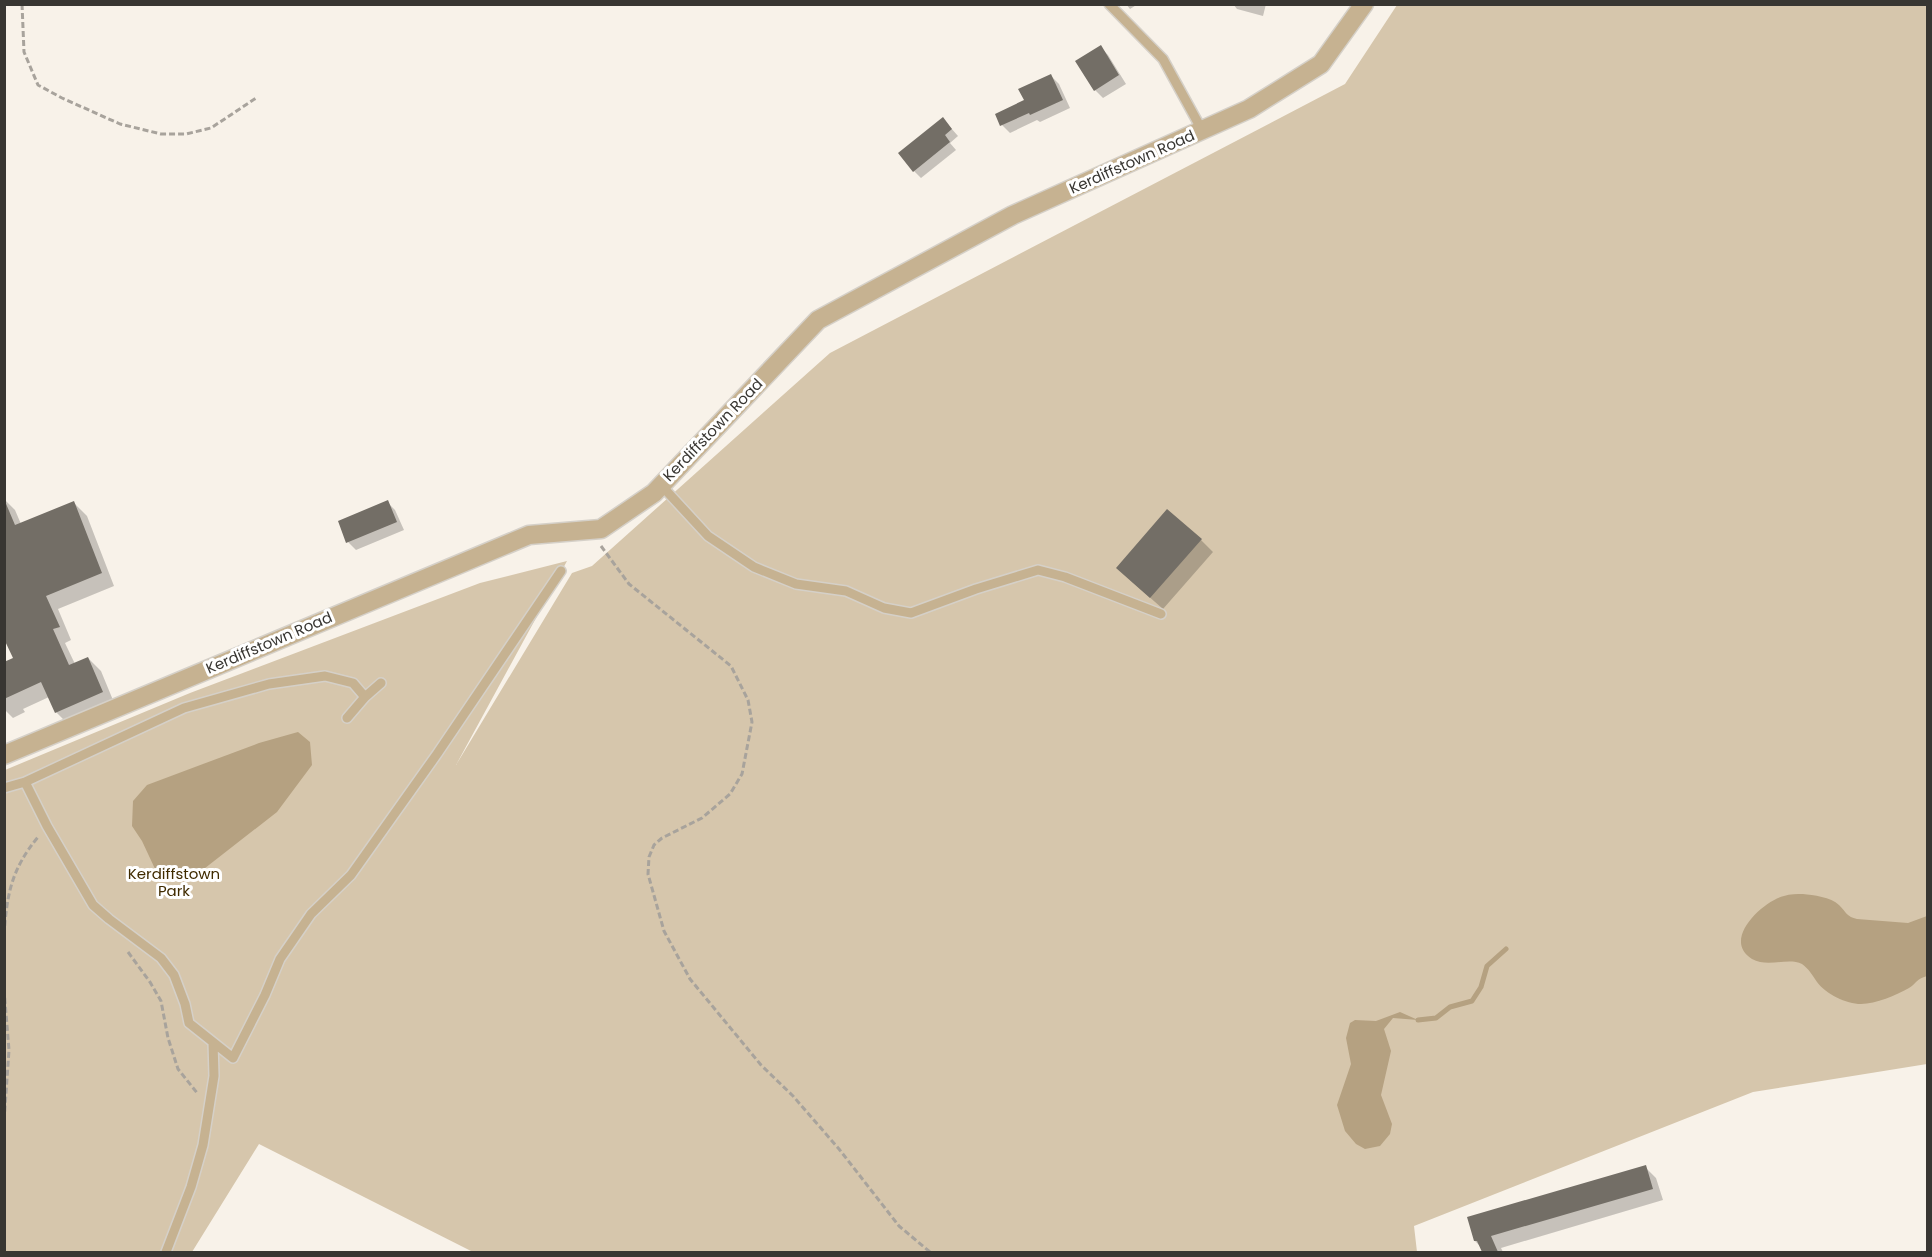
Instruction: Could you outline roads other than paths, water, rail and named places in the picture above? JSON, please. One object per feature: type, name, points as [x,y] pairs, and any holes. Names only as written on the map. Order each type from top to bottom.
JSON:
[{"type":"street","name":"Kerdiffstown Road","points":[[4,755],[529,535],[601,529],[654,493],[818,320],[1013,215],[1249,109],[1321,64],[1364,4]]},
{"type":"lane","points":[[1109,4],[1163,58],[1202,130]]},
{"type":"lane","points":[[661,485],[708,536],[754,567],[796,584],[846,591],[884,608],[911,613],[976,589],[1038,570],[1065,577],[1161,614]]},
{"type":"lane","points":[[25,782],[47,826],[93,905],[161,958],[174,975],[185,1004],[189,1023],[233,1058],[265,995],[280,959],[311,914],[351,875],[437,754],[561,571]]},
{"type":"lane","points":[[4,788],[25,782],[184,708],[269,684],[326,676],[353,683],[365,697]]},
{"type":"lane","points":[[347,718],[381,683]]},
{"type":"lane","points":[[166,1252],[191,1187],[203,1145],[214,1076],[213,1042]]},
{"type":"waterway","points":[[1418,1020],[1436,1018],[1450,1007],[1472,1001],[1481,987],[1487,966],[1506,949]]},
{"type":"park label","name":"Kerdiffstown Park","points":[[174,882]]}]
